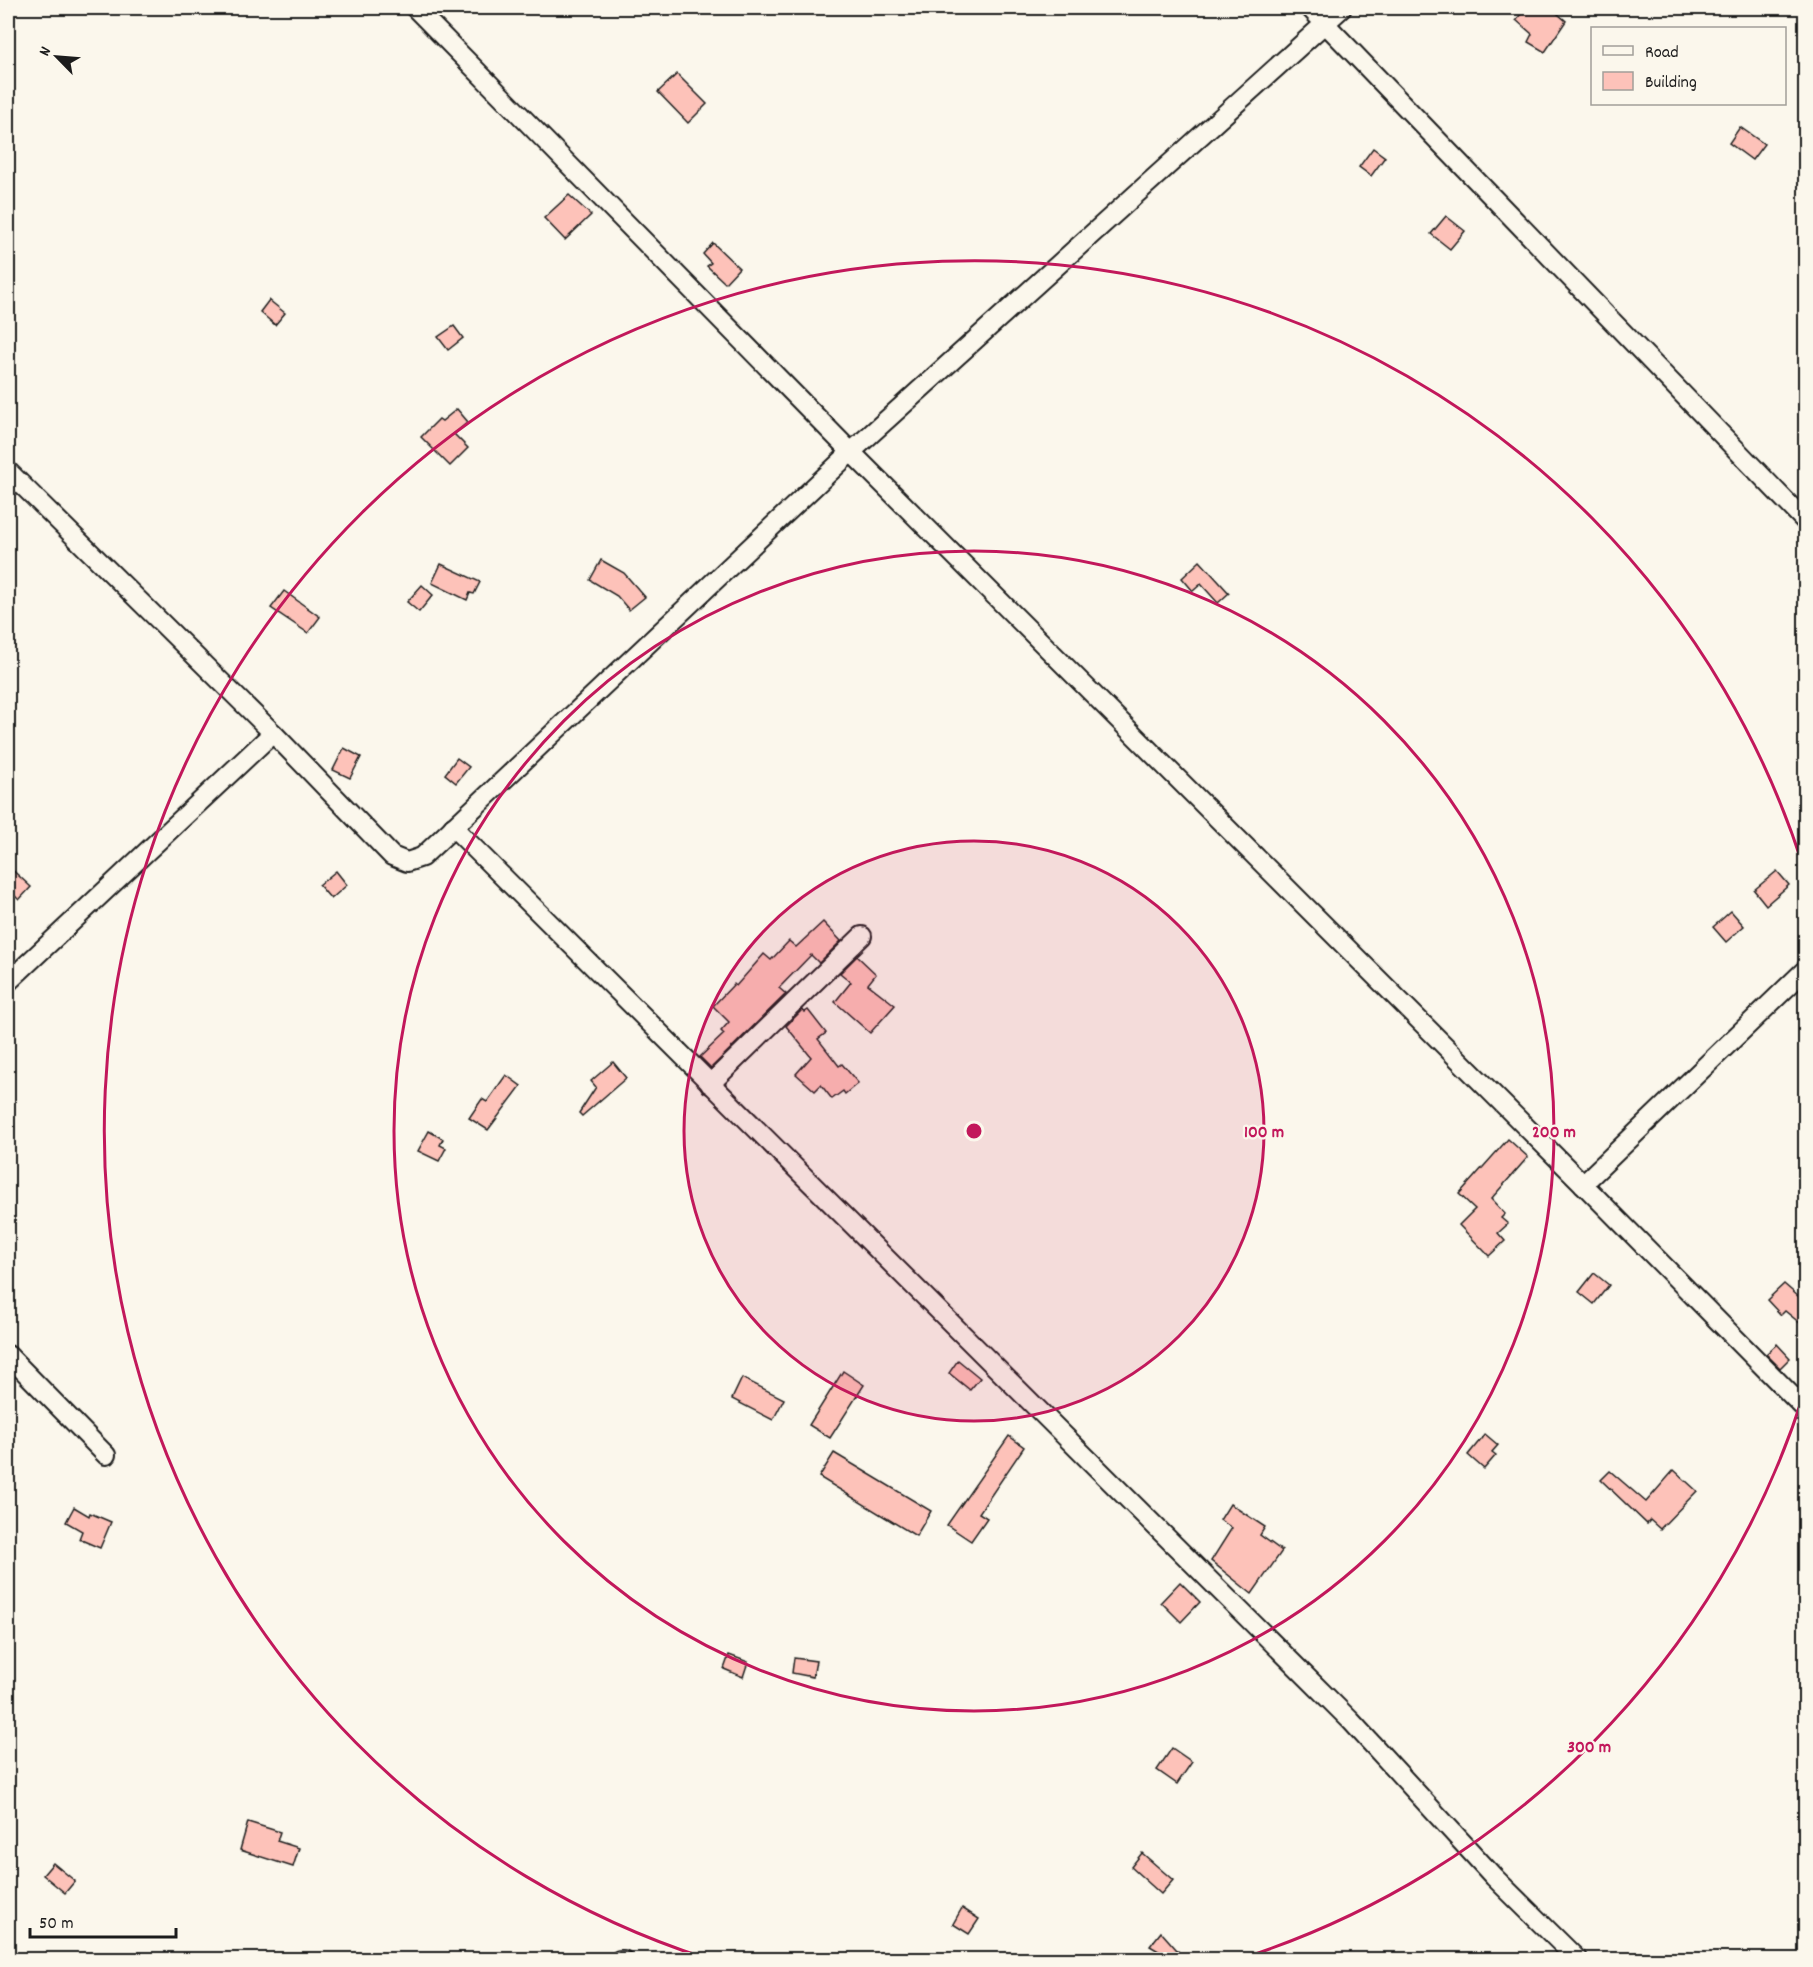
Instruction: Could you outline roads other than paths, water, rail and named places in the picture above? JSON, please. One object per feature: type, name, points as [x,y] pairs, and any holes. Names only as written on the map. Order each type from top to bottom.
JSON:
[{"type":"street","points":[[415,8],[851,452],[1806,1410]]},
{"type":"street","points":[[1310,8],[1806,522]]},
{"type":"street","points":[[8,471],[273,733],[392,856],[407,862],[422,857],[851,452],[1342,8]]},
{"type":"street","points":[[8,982],[273,733]]},
{"type":"street","points":[[453,827],[1351,1721],[1494,1877],[1578,1959]]},
{"type":"street","points":[[710,1084],[862,936]]},
{"type":"street","points":[[1582,1184],[1806,969]]},
{"type":"street","points":[[8,1355],[106,1455]]}]
